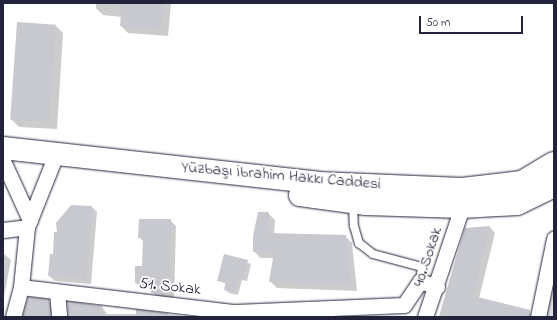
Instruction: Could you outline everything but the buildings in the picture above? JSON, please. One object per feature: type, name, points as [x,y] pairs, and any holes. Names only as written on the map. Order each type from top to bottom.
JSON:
[{"type":"main road","name":"Yüzbaşı İbrahim Hakkı Caddesi","points":[[3,148],[318,183],[462,189],[522,182],[554,163]]},
{"type":"main road","name":"Yüzbaşı İbrahim Hakkı Caddesi","points":[[3,157],[53,162],[353,202],[462,206],[517,204],[554,186]]},
{"type":"main road","points":[[517,204],[554,202]]},
{"type":"street","points":[[3,161],[29,223]]},
{"type":"street","points":[[13,317],[21,287],[29,223],[53,162]]},
{"type":"street","name":"40. Sokak","points":[[425,317],[437,286],[462,206]]},
{"type":"street","points":[[3,230],[29,223]]},
{"type":"street","points":[[538,317],[554,238]]},
{"type":"street","points":[[420,281],[437,286]]},
{"type":"street","name":"51. Sokak","points":[[21,287],[235,315],[317,313],[404,305],[420,281]]},
{"type":"street","points":[[57,292],[58,317]]},
{"type":"lane","points":[[353,202],[354,226],[359,243],[373,254],[422,267],[420,281]]},
{"type":"shaded area","points":[[554,272],[554,317],[544,317]]}]
